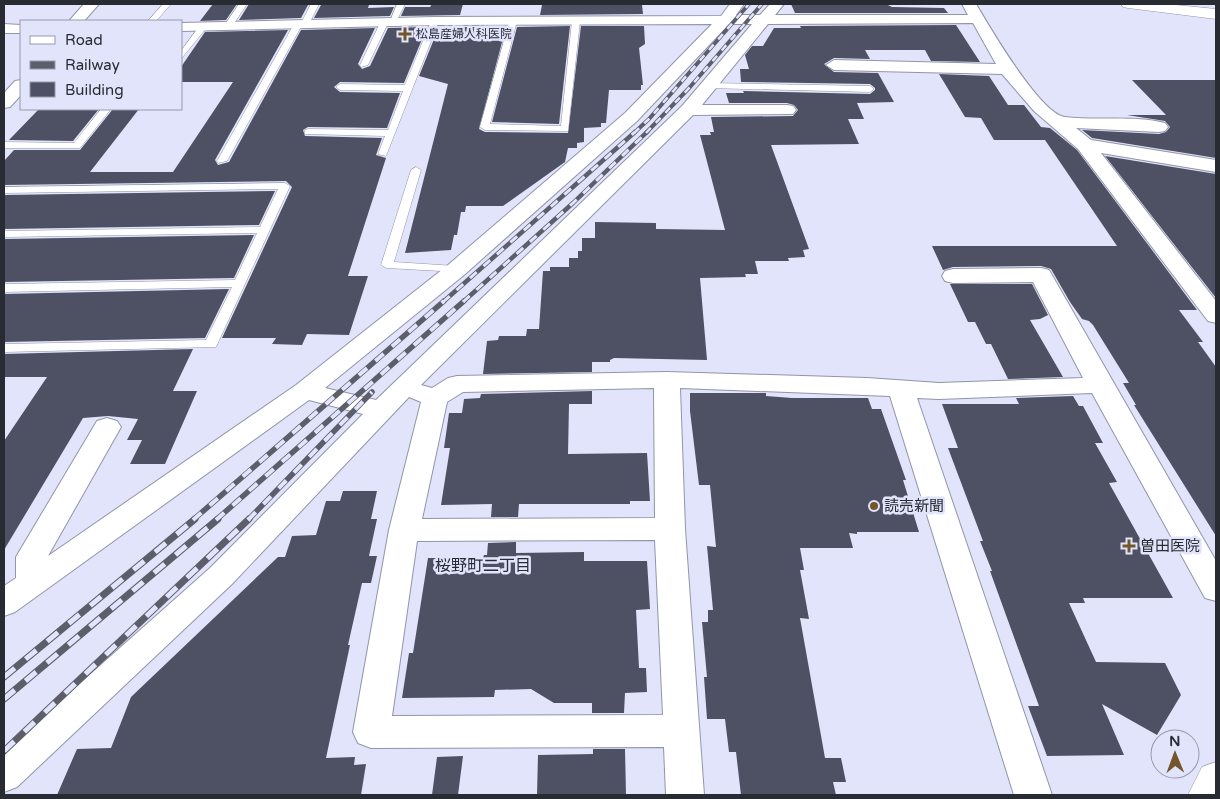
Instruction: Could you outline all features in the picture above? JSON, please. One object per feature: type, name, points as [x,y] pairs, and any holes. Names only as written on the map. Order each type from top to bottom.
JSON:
[{"type":"main road","points":[[1128,4],[1216,14]]},
{"type":"main road","points":[[1208,795],[1216,780]]},
{"type":"street","points":[[77,20],[92,4]]},
{"type":"street","points":[[563,4],[568,21]]},
{"type":"street","points":[[626,4],[629,20]]},
{"type":"street","points":[[182,27],[435,21],[629,20],[731,12],[973,11],[1007,69],[1040,107],[1085,145],[1216,316]]},
{"type":"street","points":[[4,603],[305,391],[456,270],[631,118],[731,12]]},
{"type":"street","points":[[4,775],[221,576],[402,389],[688,110],[772,12]]},
{"type":"street","points":[[4,29],[20,29]]},
{"type":"street","points":[[834,65],[1007,69]]},
{"type":"street","points":[[4,103],[20,86]]},
{"type":"street","points":[[688,110],[787,110]]},
{"type":"street","points":[[1058,122],[1159,127]]},
{"type":"street","points":[[1085,145],[1216,166]]},
{"type":"street","points":[[953,276],[1041,275],[1100,385],[1216,589]]},
{"type":"street","points":[[680,731],[371,732],[404,530],[435,398],[457,384],[667,380],[902,388],[939,391],[1100,385]]},
{"type":"street","points":[[667,380],[670,529],[685,795]]},
{"type":"street","points":[[902,388],[1033,795]]},
{"type":"street","points":[[402,389],[435,398]]},
{"type":"street","points":[[305,391],[382,410]]},
{"type":"street","points":[[32,583],[32,556],[107,427]]},
{"type":"street","points":[[404,530],[670,529]]},
{"type":"lane","points":[[153,20],[167,4]]},
{"type":"lane","points":[[228,26],[243,4]]},
{"type":"lane","points":[[222,161],[302,24],[316,4]]},
{"type":"lane","points":[[364,65],[388,22],[401,4]]},
{"type":"lane","points":[[383,154],[435,21]]},
{"type":"lane","points":[[513,21],[485,127],[564,129],[568,21]]},
{"type":"lane","points":[[182,56],[204,26]]},
{"type":"lane","points":[[709,86],[870,89]]},
{"type":"lane","points":[[340,87],[409,88]]},
{"type":"lane","points":[[4,145],[77,146],[105,110]]},
{"type":"lane","points":[[308,132],[391,133]]},
{"type":"lane","points":[[416,170],[387,265],[456,270]]},
{"type":"lane","points":[[4,190],[284,186],[266,230],[211,344],[4,348]]},
{"type":"lane","points":[[4,234],[266,230]]},
{"type":"lane","points":[[4,288],[241,283]]},
{"type":"building","points":[[213,4],[237,4],[226,20],[200,21]]},
{"type":"building","points":[[249,4],[308,5],[301,18],[239,20]]},
{"type":"building","points":[[432,4],[463,4],[460,15],[401,16],[405,7],[430,7]]},
{"type":"building","points":[[791,4],[886,4],[892,7],[944,8],[948,13],[795,13]]},
{"type":"building","points":[[321,5],[369,5],[368,8],[394,7],[390,16],[314,18]]},
{"type":"building","points":[[542,5],[642,5],[643,14],[540,15]]},
{"type":"building","points":[[956,25],[980,62],[931,61],[925,50],[865,50],[870,59],[834,58],[824,64],[834,72],[878,73],[894,102],[857,103],[864,119],[848,119],[859,144],[771,145],[809,249],[803,250],[805,257],[788,258],[789,261],[755,261],[758,274],[745,274],[746,277],[700,278],[707,360],[614,358],[610,362],[592,362],[592,372],[483,374],[487,341],[498,340],[499,336],[526,336],[527,329],[539,329],[543,271],[550,271],[550,267],[569,267],[569,258],[578,258],[578,251],[582,251],[582,238],[595,238],[595,222],[656,223],[656,229],[725,230],[700,135],[711,135],[710,132],[714,132],[711,117],[793,116],[798,110],[794,105],[787,103],[729,103],[726,93],[744,93],[743,91],[870,94],[875,90],[870,84],[741,82],[740,69],[749,69],[745,55],[752,46],[763,46],[774,28],[801,28],[800,26]]},
{"type":"building","points":[[570,26],[559,124],[492,122],[517,27]]},
{"type":"building","points":[[581,26],[644,26],[645,44],[639,48],[643,85],[641,85],[641,90],[609,90],[606,123],[601,123],[601,127],[584,128],[584,142],[577,143],[577,148],[568,148],[565,162],[503,206],[466,206],[465,212],[461,212],[457,235],[454,235],[451,250],[405,253],[448,84],[419,76],[439,27],[506,27],[479,129],[485,132],[568,133]]},
{"type":"building","points":[[427,27],[404,83],[340,82],[334,87],[340,92],[400,93],[387,128],[308,127],[303,130],[305,136],[382,138],[376,155],[386,158],[348,276],[368,276],[349,335],[307,334],[302,345],[272,344],[276,338],[222,338],[292,187],[286,181],[4,185],[4,161],[14,150],[80,150],[112,110],[138,110],[90,172],[173,172],[233,82],[182,82],[182,66],[205,32],[288,30],[215,160],[218,165],[229,162],[301,30],[375,28],[358,64],[362,69],[370,66],[388,28]]},
{"type":"building","points":[[939,74],[989,76],[1008,105],[1024,105],[1041,127],[1050,128],[1077,150],[1197,310],[1179,310],[1203,342],[1198,342],[1216,367],[1216,536],[1134,405],[1136,405],[1123,383],[1129,383],[1093,325],[1089,321],[1082,319],[1051,269],[1041,266],[953,267],[943,270],[932,246],[1117,246],[1045,140],[994,140],[981,118],[965,117]]},
{"type":"building","points":[[1132,80],[1216,80],[1216,158],[1092,138],[1082,130],[1159,134],[1166,132],[1170,127],[1165,121],[1127,115],[1166,115]]},
{"type":"building","points":[[38,110],[98,110],[73,141],[9,140]]},
{"type":"building","points":[[1105,156],[1216,174],[1216,298]]},
{"type":"building","points":[[275,191],[259,225],[4,229],[4,195]]},
{"type":"building","points":[[254,235],[234,278],[4,282],[4,239]]},
{"type":"building","points":[[950,284],[1032,284],[1048,315],[1040,319],[1030,320],[1063,377],[1008,379],[991,344],[986,344],[975,322],[968,322]]},
{"type":"building","points":[[229,289],[205,338],[4,342],[4,294]]},
{"type":"building","points":[[193,349],[173,391],[197,391],[165,464],[130,464],[142,440],[127,440],[138,419],[108,416],[83,418],[4,550],[4,441],[47,377],[4,377],[4,354]]},
{"type":"building","points":[[592,391],[592,404],[569,404],[568,454],[647,453],[650,501],[630,501],[630,504],[519,504],[518,517],[491,517],[492,504],[441,505],[450,448],[444,448],[449,413],[462,413],[464,399],[480,398],[481,394]]},
{"type":"building","points":[[690,393],[766,393],[766,396],[792,398],[868,398],[872,409],[881,409],[906,480],[903,480],[919,532],[849,533],[853,548],[800,548],[804,570],[800,570],[809,619],[800,618],[825,758],[841,758],[846,782],[833,782],[836,795],[741,795],[736,752],[729,752],[725,719],[707,719],[704,677],[707,677],[702,622],[708,622],[708,610],[713,610],[707,546],[716,547],[710,485],[699,485],[690,411]]},
{"type":"building","points":[[1073,396],[1079,406],[1083,406],[1103,443],[1095,443],[1117,482],[1109,483],[1173,598],[1083,598],[1085,603],[1069,603],[1096,662],[1165,663],[1181,695],[1161,729],[1150,729],[1150,731],[1102,704],[1124,755],[1047,756],[1028,706],[1039,706],[990,571],[992,571],[980,541],[983,541],[948,448],[958,448],[942,404],[1019,404],[1016,398]]},
{"type":"building","points":[[343,491],[377,491],[371,519],[377,519],[369,556],[377,556],[371,583],[362,583],[326,758],[355,757],[354,765],[366,764],[361,795],[57,795],[77,749],[111,748],[131,697],[278,557],[285,557],[292,536],[316,535],[326,501],[340,501]]},
{"type":"building","points":[[516,542],[516,553],[584,552],[584,561],[647,561],[650,609],[636,610],[639,668],[646,668],[647,692],[625,693],[624,713],[592,713],[592,703],[554,703],[531,689],[495,690],[494,697],[402,698],[409,653],[413,653],[428,558],[483,558],[484,555],[487,555],[488,543]]},
{"type":"building","points":[[593,749],[625,749],[626,795],[537,795],[538,755],[593,754]]},
{"type":"building","points":[[463,756],[458,795],[432,795],[437,757]]},
{"type":"railway","points":[[634,133],[649,119],[749,4]]},
{"type":"railway","points":[[646,133],[690,87],[762,4]]},
{"type":"railway","points":[[443,302],[635,132]]},
{"type":"railway","points":[[463,302],[573,203],[646,133]]},
{"type":"railway","points":[[193,520],[444,301]]},
{"type":"railway","points":[[216,520],[464,301]]},
{"type":"railway","points":[[249,519],[372,392]]},
{"type":"railway","points":[[4,677],[195,519]]},
{"type":"railway","points":[[4,699],[218,519]]},
{"type":"railway","points":[[4,751],[249,519]]},
{"type":"place","name":"松島産婦人科医院","points":[[405,34]]},
{"type":"place","name":"読売新聞","points":[[874,506]]},
{"type":"place","name":"曽田医院","points":[[1129,546]]},
{"type":"district","name":"桜野町二丁目","points":[[483,566]]}]
